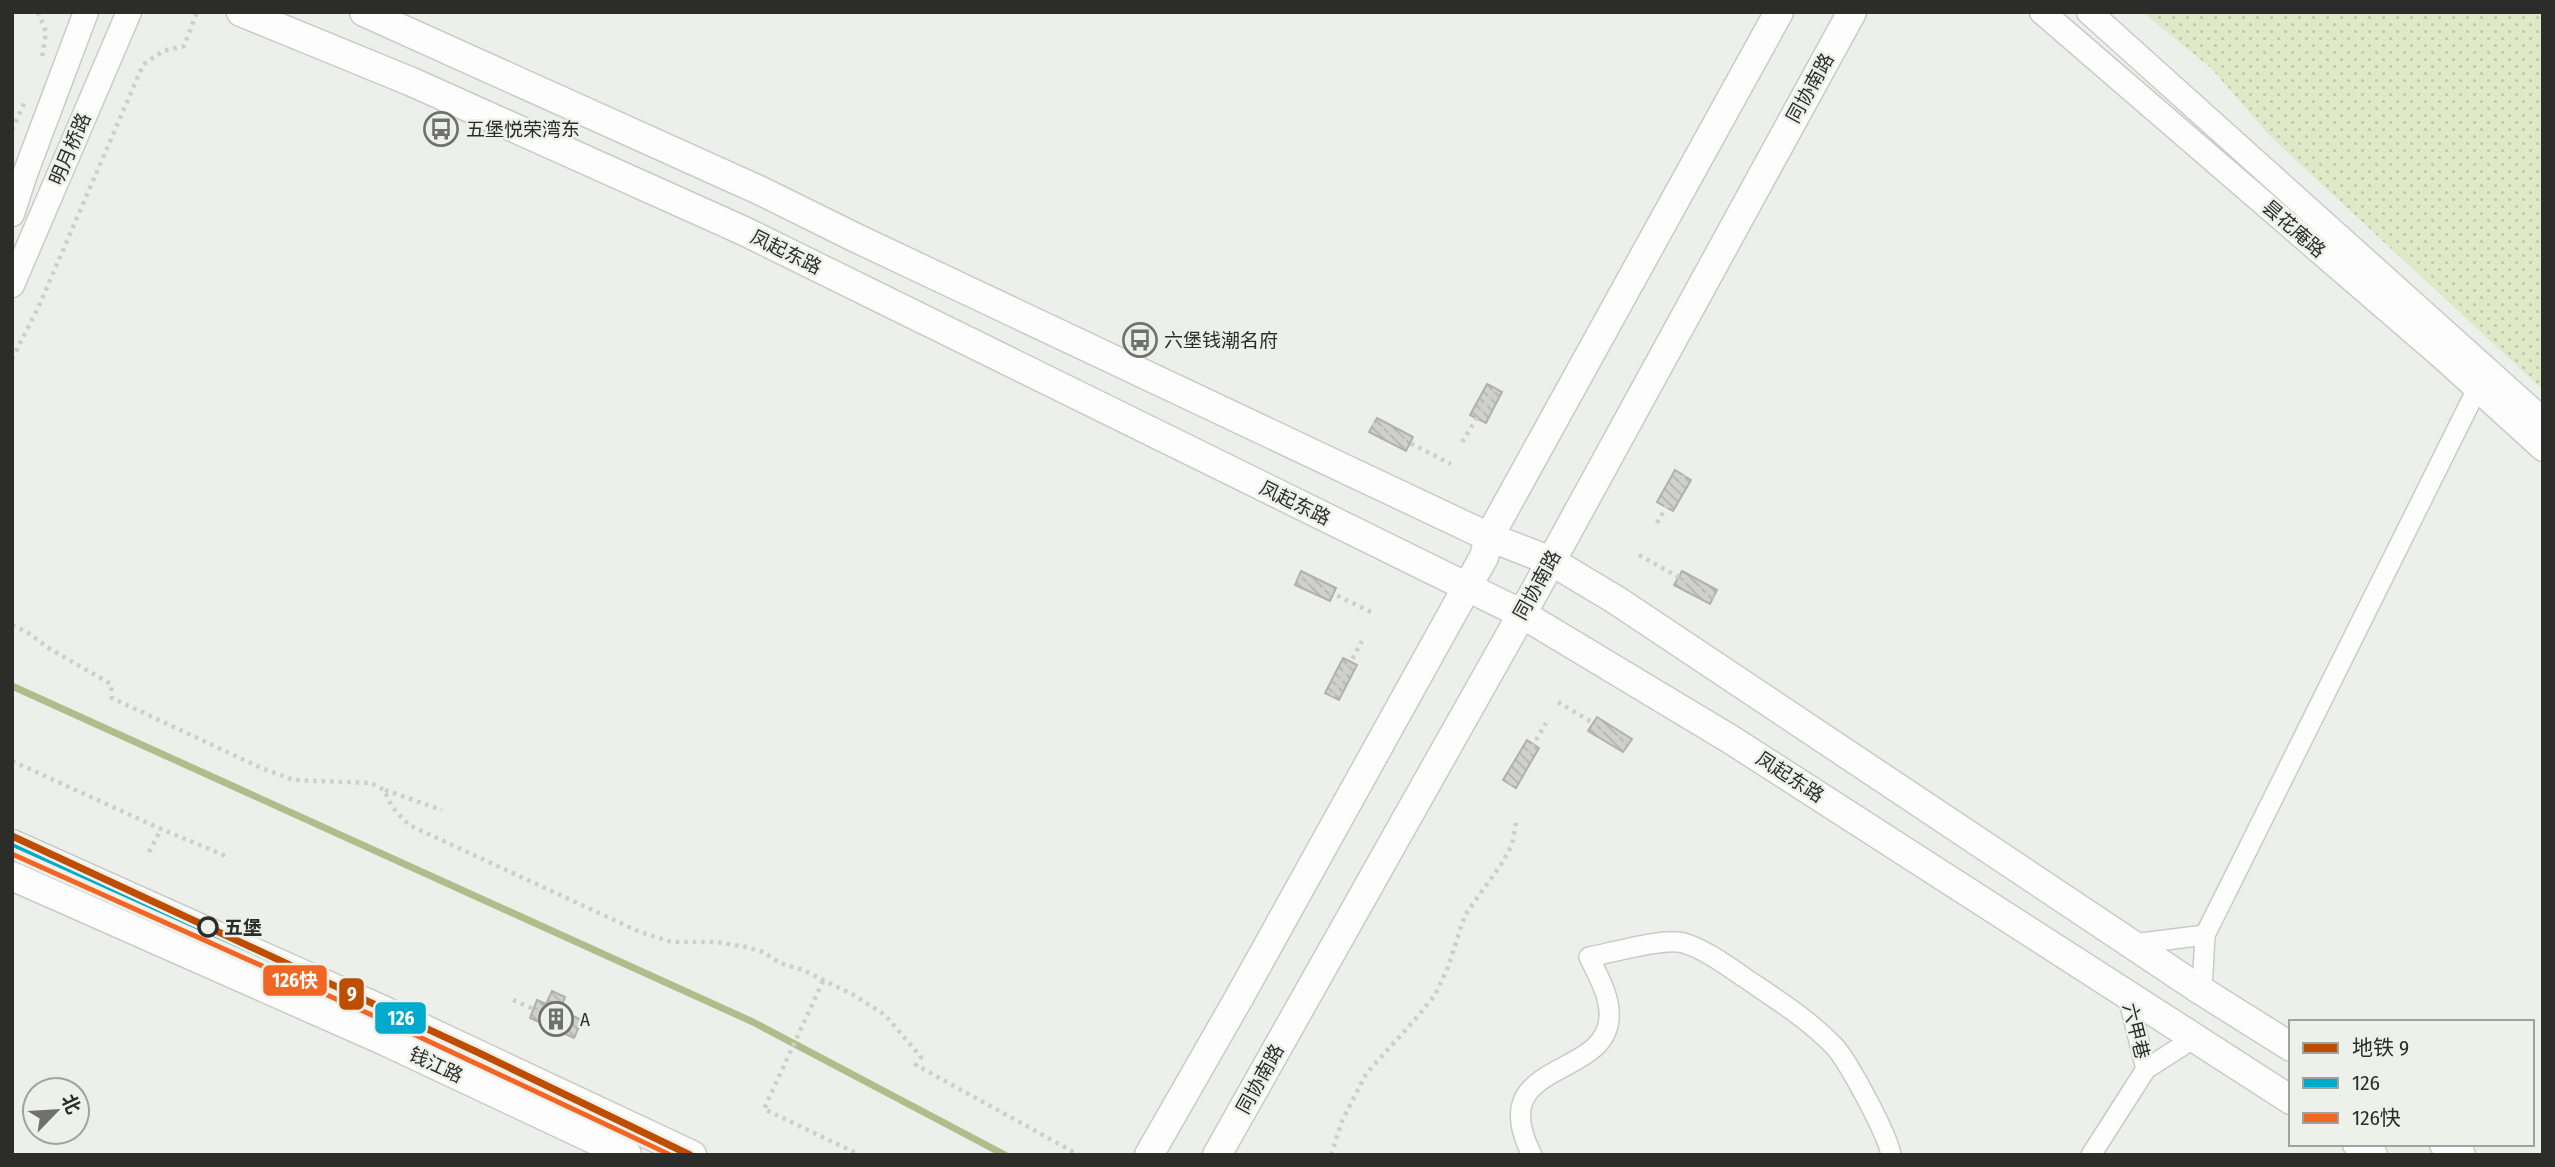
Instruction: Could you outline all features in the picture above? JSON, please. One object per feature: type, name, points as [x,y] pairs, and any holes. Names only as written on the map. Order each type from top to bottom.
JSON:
[{"type":"main road","name":"凤起东路","points":[[241,12],[412,82],[744,230],[1522,614],[1730,738],[2289,1099]]},
{"type":"main road","points":[[364,12],[759,190],[1489,537],[1551,561],[1616,600],[2202,991],[2289,1046]]},
{"type":"main road","points":[[1149,1155],[1467,587],[1483,557],[1489,537],[1779,12]]},
{"type":"main road","name":"同协南路","points":[[1217,1155],[1522,614],[1853,12]]},
{"type":"main road","name":"钱江路","points":[[12,844],[396,1016],[692,1155]]},
{"type":"main road","name":"钱江路","points":[[12,876],[387,1042],[628,1155]]},
{"type":"street","name":"明月桥路","points":[[12,214],[86,12]]},
{"type":"street","name":"明月桥路","points":[[12,285],[129,12]]},
{"type":"street","name":"昙花庵路","points":[[2042,12],[2482,379],[2543,421]]},
{"type":"street","name":"昙花庵路","points":[[2089,12],[2482,379],[2543,449]]},
{"type":"street","points":[[2202,991],[2205,934],[2482,379]]},
{"type":"street","points":[[2133,944],[2205,934]]},
{"type":"street","points":[[1532,1155],[1523,1138],[1519,1119],[1526,1094],[1540,1080],[1588,1052],[1605,1036],[1609,1018],[1606,994],[1589,957],[1643,946],[1682,942],[1716,959],[1792,1010],[1836,1048],[1868,1101],[1890,1146],[1891,1155]]},
{"type":"street","name":"六甲巷","points":[[2127,993],[2146,1069]]},
{"type":"street","name":"六甲巷","points":[[2091,1155],[2146,1069],[2196,1037]]},
{"type":"path","points":[[38,12],[46,32],[41,67]]},
{"type":"path","points":[[12,359],[38,308],[142,65],[163,51],[184,46],[197,12]]},
{"type":"path","points":[[12,130],[29,92]]},
{"type":"path","points":[[1462,442],[1495,389]]},
{"type":"path","points":[[1374,424],[1451,464]]},
{"type":"path","points":[[1657,523],[1684,475]]},
{"type":"path","points":[[1639,555],[1714,597]]},
{"type":"path","points":[[1298,577],[1375,614]]},
{"type":"path","points":[[12,625],[111,684],[112,698],[257,766],[293,780],[371,783],[442,810]]},
{"type":"path","points":[[1332,696],[1362,641]]},
{"type":"path","points":[[1558,702],[1628,744]]},
{"type":"path","points":[[1510,784],[1546,723]]},
{"type":"path","points":[[12,761],[226,856]]},
{"type":"path","points":[[384,790],[392,807],[409,825],[640,932],[672,942],[717,942],[764,952],[780,963],[803,970],[854,995],[885,1016],[921,1057],[916,1065],[1079,1155]]},
{"type":"path","points":[[1331,1155],[1342,1121],[1366,1074],[1434,995],[1448,967],[1465,915],[1512,845],[1516,823]]},
{"type":"path","points":[[149,852],[161,829]]},
{"type":"path","points":[[823,981],[764,1108],[860,1155]]},
{"type":"path","points":[[513,1000],[570,1025]]},
{"type":"green space","points":[[2142,12],[2543,12],[2543,390],[2270,136],[2211,68]]},
{"type":"building","points":[[1487,384],[1502,392],[1486,423],[1470,415]]},
{"type":"building","points":[[1377,418],[1413,437],[1406,451],[1369,432]]},
{"type":"building","points":[[1675,470],[1691,480],[1673,511],[1657,502]]},
{"type":"building","points":[[1301,571],[1336,588],[1330,601],[1295,585]]},
{"type":"building","points":[[1682,571],[1717,590],[1710,604],[1674,585]]},
{"type":"building","points":[[1343,658],[1357,665],[1339,700],[1325,693]]},
{"type":"building","points":[[1597,717],[1632,739],[1623,752],[1588,731]]},
{"type":"building","points":[[1527,740],[1539,748],[1516,788],[1503,780]]},
{"type":"building","points":[[552,991],[565,997],[560,1010],[546,1004]]},
{"type":"building","name":"A","points":[[537,1000],[582,1020],[574,1038],[530,1018]]},
{"type":"waterway","points":[[12,686],[753,1022],[1005,1155]]},
{"type":"metro line","name":"9","points":[[12,836],[477,1052],[690,1155]]},
{"type":"transit line","name":"126","points":[[12,844],[396,1016],[691,1155]]},
{"type":"transit line","name":"126快","points":[[12,854],[392,1024],[671,1155]]},
{"type":"place","name":"五堡悦荣湾东","points":[[441,129]]},
{"type":"place","name":"六堡钱潮名府","points":[[1140,340]]},
{"type":"place","name":"五堡","points":[[208,927]]},
{"type":"place","name":"A","points":[[556,1019]]}]
